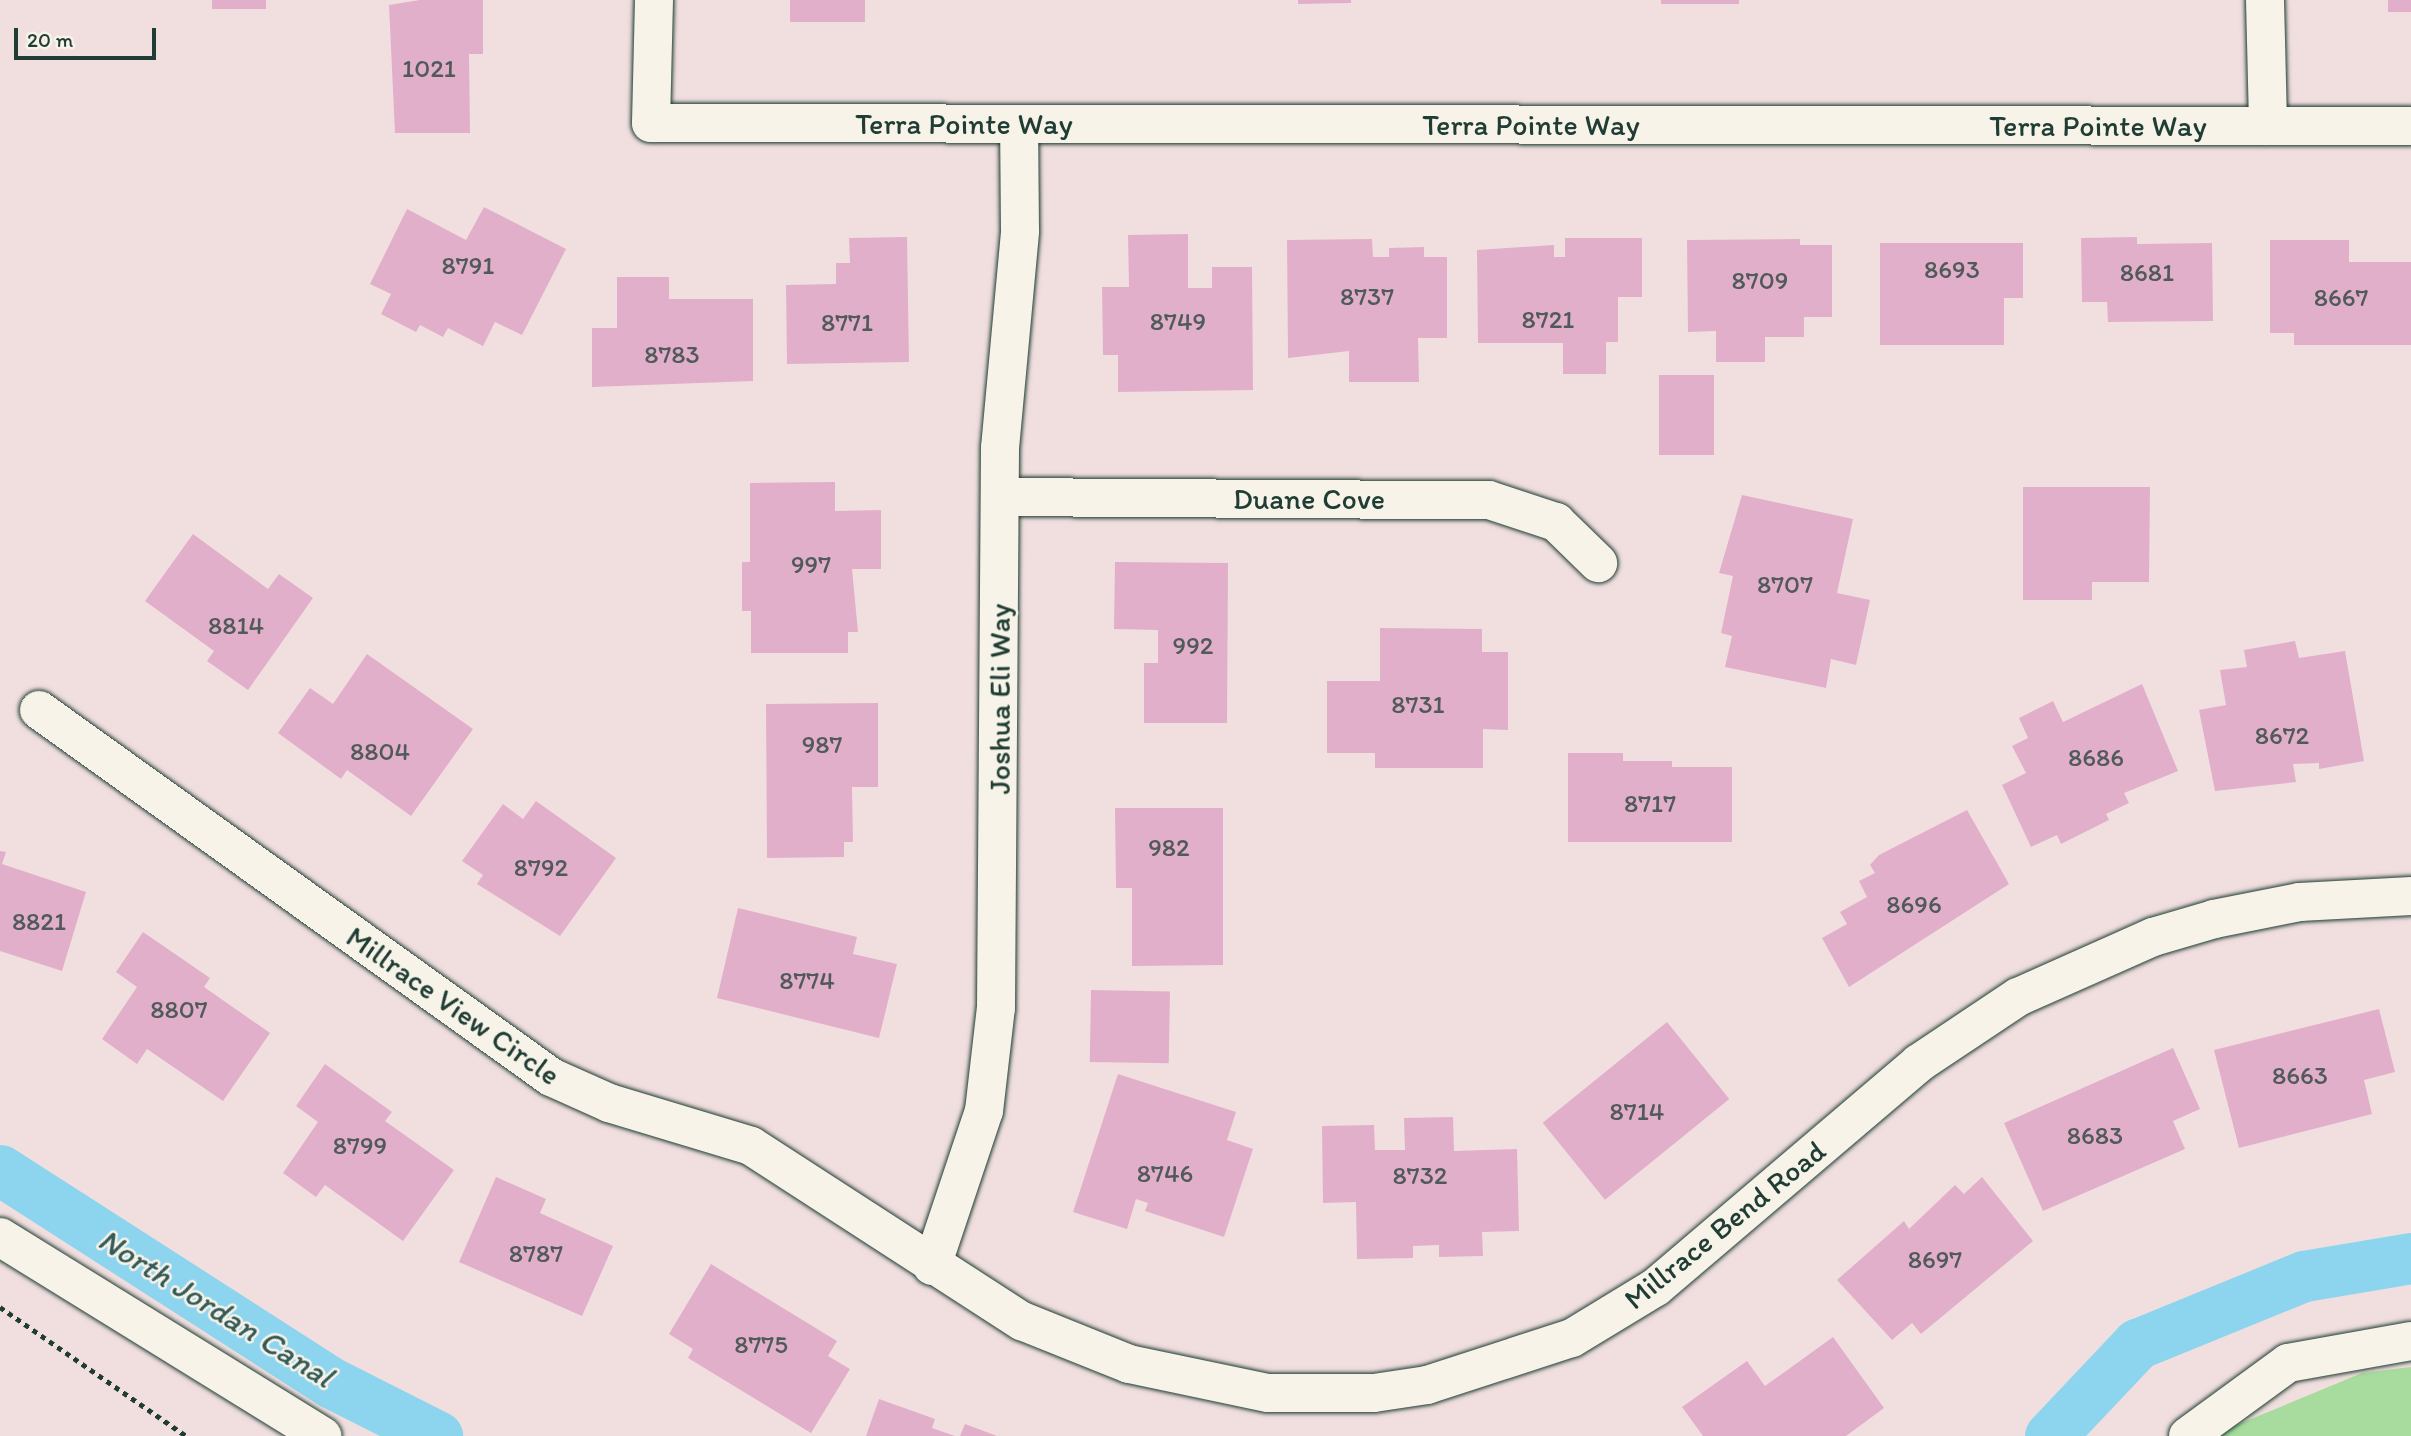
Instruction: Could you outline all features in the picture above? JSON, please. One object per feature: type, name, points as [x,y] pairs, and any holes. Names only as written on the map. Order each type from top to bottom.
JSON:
[{"type":"street","name":"Terra Pointe Way","points":[[654,0],[651,123],[2411,126]]},
{"type":"street","points":[[2265,0],[2268,126]]},
{"type":"street","name":"Joshua Eli Way","points":[[932,1266],[984,1111],[996,1008],[1000,497],[1020,231],[1019,124]]},
{"type":"street","name":"Duane Cove","points":[[1000,497],[1489,499],[1556,522],[1598,563]]},
{"type":"street","name":"Millrace View Circle","points":[[39,710],[526,1062],[610,1103],[751,1146],[932,1266]]},
{"type":"street","name":"Millrace Bend Road","points":[[932,1266],[1023,1321],[1081,1346],[1220,1385],[1323,1395],[1474,1374],[1572,1338],[1656,1287],[1919,1063],[2018,997],[2153,937],[2214,919],[2314,901],[2411,896]]},
{"type":"street","points":[[0,1237],[322,1436]]},
{"type":"street","points":[[2188,1436],[2288,1363],[2411,1341]]},
{"type":"path","points":[[0,1307],[186,1436]]},
{"type":"green space","points":[[2411,1367],[2411,1436],[2210,1436],[2362,1373]]},
{"type":"building","points":[[212,0],[266,0],[266,9],[212,9]]},
{"type":"building","points":[[420,0],[483,0],[483,54],[469,54],[470,133],[395,133],[389,5]]},
{"type":"building","points":[[790,0],[865,0],[865,22],[790,22]]},
{"type":"building","points":[[1298,0],[1351,0],[1351,3],[1298,4]]},
{"type":"building","points":[[1661,0],[1739,0],[1739,4],[1661,4]]},
{"type":"building","points":[[2388,0],[2411,0],[2411,12],[2388,12]]},
{"type":"building","points":[[484,207],[566,249],[522,335],[495,322],[483,346],[448,328],[443,337],[420,325],[416,332],[381,314],[391,294],[370,284],[407,209],[466,240]]},
{"type":"building","points":[[1188,234],[1188,288],[1212,288],[1212,267],[1252,267],[1253,390],[1118,392],[1118,355],[1103,355],[1102,287],[1129,287],[1128,235]]},
{"type":"building","points":[[907,237],[909,362],[787,364],[786,285],[836,284],[836,263],[850,263],[849,238]]},
{"type":"building","points":[[2137,237],[2137,244],[2212,243],[2213,321],[2108,322],[2107,302],[2082,302],[2081,238]]},
{"type":"building","points":[[1565,238],[1642,238],[1642,297],[1618,297],[1618,342],[1606,342],[1606,374],[1563,374],[1563,343],[1478,343],[1477,250],[1554,245],[1554,257],[1565,257]]},
{"type":"building","points":[[1372,239],[1373,257],[1389,257],[1389,248],[1424,247],[1424,257],[1447,257],[1447,338],[1418,338],[1419,382],[1349,382],[1349,351],[1288,358],[1287,240]]},
{"type":"building","points":[[1800,239],[1800,245],[1832,245],[1832,317],[1804,317],[1804,337],[1765,337],[1765,362],[1716,362],[1716,331],[1688,332],[1687,240]]},
{"type":"building","points":[[2270,240],[2349,240],[2349,262],[2411,262],[2411,345],[2294,345],[2294,333],[2270,333]]},
{"type":"building","points":[[1880,243],[2023,243],[2023,298],[2004,298],[2004,345],[1880,345]]},
{"type":"building","points":[[617,277],[669,277],[669,299],[753,299],[753,381],[592,387],[592,328],[617,328]]},
{"type":"building","points":[[1659,375],[1714,375],[1714,455],[1659,455]]},
{"type":"building","points":[[835,482],[835,511],[881,510],[881,569],[852,569],[858,632],[848,632],[848,653],[751,653],[751,611],[742,611],[742,562],[750,562],[750,483]]},
{"type":"building","points":[[2023,487],[2150,487],[2149,582],[2092,582],[2092,600],[2023,600]]},
{"type":"building","points":[[1742,495],[1853,519],[1837,593],[1870,600],[1856,665],[1831,659],[1826,688],[1725,667],[1732,636],[1721,633],[1733,576],[1719,573]]},
{"type":"building","points":[[193,534],[268,589],[279,574],[313,598],[248,690],[207,661],[214,651],[145,601]]},
{"type":"building","points":[[1115,562],[1228,563],[1227,723],[1144,723],[1144,663],[1158,663],[1158,630],[1114,629]]},
{"type":"building","points":[[1380,628],[1482,629],[1482,652],[1508,652],[1508,730],[1483,729],[1483,768],[1375,768],[1375,753],[1327,753],[1327,681],[1380,681]]},
{"type":"building","points":[[2295,641],[2299,658],[2345,651],[2364,761],[2319,769],[2319,763],[2293,764],[2296,782],[2215,791],[2199,710],[2226,705],[2220,670],[2247,667],[2244,650]]},
{"type":"building","points":[[367,654],[473,729],[411,816],[347,770],[341,779],[278,733],[310,688],[333,704]]},
{"type":"building","points":[[2142,684],[2178,771],[2124,793],[2129,803],[2106,814],[2109,820],[2061,844],[2057,835],[2031,847],[2002,785],[2026,773],[2012,746],[2028,738],[2019,718],[2053,701],[2063,722]]},
{"type":"building","points":[[878,703],[878,787],[852,787],[853,842],[844,842],[844,857],[767,858],[766,704]]},
{"type":"building","points":[[1568,753],[1623,753],[1623,761],[1672,761],[1672,767],[1732,767],[1732,842],[1568,842]]},
{"type":"building","points":[[536,801],[616,858],[560,936],[477,884],[483,875],[462,861],[503,804],[523,819]]},
{"type":"building","points":[[1115,808],[1223,808],[1223,965],[1132,966],[1132,888],[1116,888]]},
{"type":"building","points":[[1967,810],[2009,884],[1849,987],[1822,938],[1847,924],[1840,912],[1867,897],[1859,881],[1875,873],[1870,865],[1879,855]]},
{"type":"building","points":[[0,851],[6,852],[2,864],[86,892],[62,971],[0,951]]},
{"type":"building","points":[[738,908],[857,937],[853,954],[897,964],[879,1038],[717,998]]},
{"type":"building","points":[[143,932],[210,978],[204,987],[270,1033],[223,1101],[147,1049],[137,1064],[102,1039],[137,987],[116,972]]},
{"type":"building","points":[[1091,990],[1170,991],[1169,1063],[1090,1062]]},
{"type":"building","points":[[2379,1009],[2395,1072],[2364,1080],[2372,1114],[2239,1148],[2214,1050]]},
{"type":"building","points":[[1667,1022],[1729,1099],[1605,1200],[1543,1123]]},
{"type":"building","points":[[2173,1048],[2200,1109],[2173,1121],[2185,1149],[2043,1211],[2004,1123]]},
{"type":"building","points":[[325,1064],[392,1112],[385,1121],[454,1170],[403,1241],[325,1185],[316,1197],[283,1173],[318,1122],[296,1106]]},
{"type":"building","points":[[1118,1074],[1236,1112],[1227,1140],[1253,1149],[1224,1237],[1145,1211],[1148,1203],[1136,1199],[1127,1229],[1073,1212]]},
{"type":"building","points":[[1453,1117],[1454,1151],[1517,1149],[1519,1231],[1482,1232],[1483,1256],[1439,1257],[1439,1245],[1413,1246],[1413,1258],[1357,1259],[1356,1202],[1323,1203],[1322,1126],[1374,1125],[1375,1150],[1405,1150],[1404,1118]]},
{"type":"building","points":[[496,1177],[546,1199],[540,1213],[613,1246],[582,1316],[459,1262]]},
{"type":"building","points":[[1982,1177],[2033,1241],[1921,1334],[1912,1323],[1892,1340],[1837,1280],[1904,1221],[1909,1229],[1955,1185],[1964,1194]]},
{"type":"building","points":[[711,1264],[837,1341],[828,1356],[850,1369],[811,1433],[688,1358],[693,1349],[669,1334]]},
{"type":"building","points":[[1833,1337],[1884,1408],[1846,1436],[1703,1436],[1682,1407],[1747,1361],[1765,1386]]},
{"type":"building","points":[[879,1399],[935,1419],[932,1428],[955,1436],[866,1436]]},
{"type":"building","points":[[965,1424],[997,1436],[960,1436]]},
{"type":"waterway","name":"North Jordan Canal","points":[[0,1170],[332,1383],[437,1436]]},
{"type":"waterway","name":"North Jordan Canal","points":[[2050,1436],[2137,1344],[2304,1276],[2411,1258]]}]
